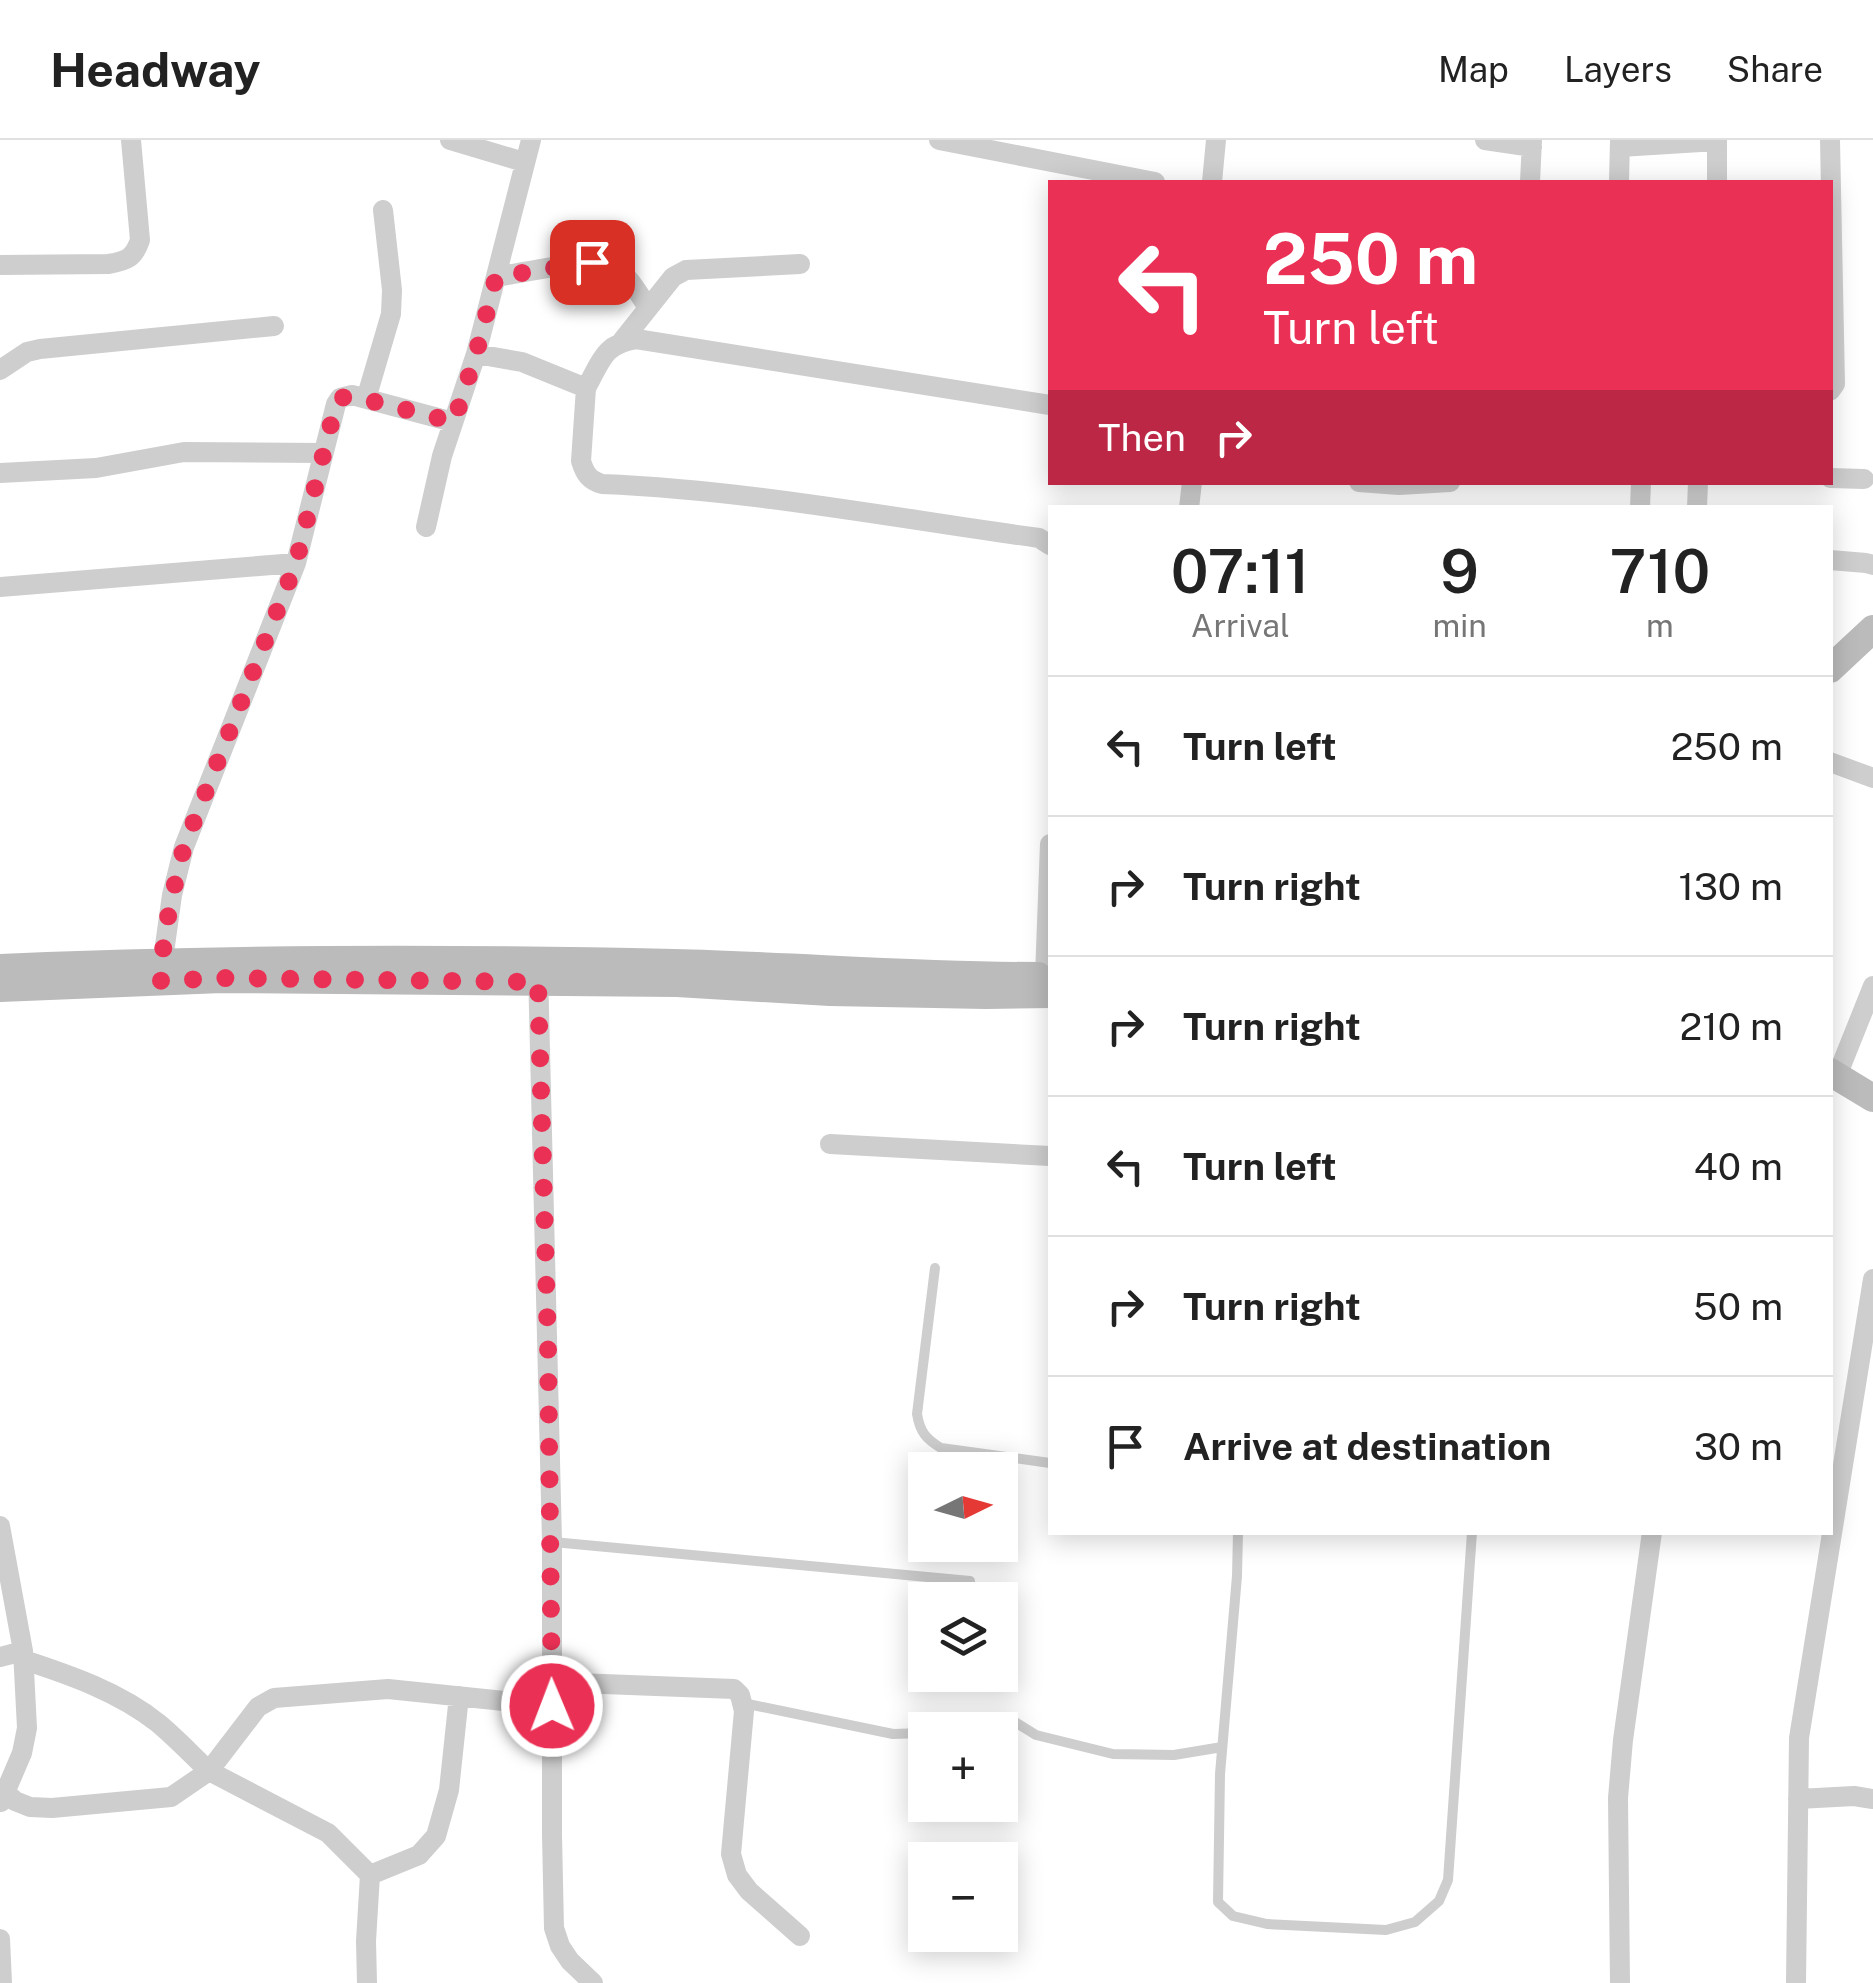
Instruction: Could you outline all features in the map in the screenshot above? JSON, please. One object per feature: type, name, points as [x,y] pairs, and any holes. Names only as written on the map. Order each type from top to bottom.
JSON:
[{"type":"main road","points":[[1833,666],[1873,629]]},
{"type":"main road","points":[[0,968],[538,972],[679,963],[1048,982]]},
{"type":"main road","points":[[0,988],[161,971]]},
{"type":"main road","points":[[1833,1080],[1873,1098]]},
{"type":"main road","points":[[1833,1081],[1873,1117]]},
{"type":"street","points":[[0,265],[108,264],[126,262],[136,253],[140,240],[131,140]]},
{"type":"street","points":[[450,140],[524,162]]},
{"type":"street","points":[[426,527],[442,456],[476,354],[532,140]]},
{"type":"street","points":[[939,140],[1145,180]]},
{"type":"street","points":[[1212,180],[1216,140]]},
{"type":"street","points":[[1485,140],[1532,144],[1530,180]]},
{"type":"street","points":[[1619,180],[1620,144],[1716,140],[1717,180]]},
{"type":"street","points":[[1830,140],[1831,180]]},
{"type":"street","points":[[366,399],[391,314],[392,290],[382,210]]},
{"type":"street","points":[[496,277],[592,262],[613,266],[630,281],[648,308]]},
{"type":"street","points":[[622,341],[673,277],[686,270],[800,264]]},
{"type":"street","points":[[1833,286],[1833,387]]},
{"type":"street","points":[[0,370],[27,352],[274,326]]},
{"type":"street","points":[[1048,405],[636,339],[609,348],[586,388],[581,461],[584,473],[602,484],[838,506],[1039,538],[1048,544]]},
{"type":"street","points":[[476,354],[522,362],[586,388]]},
{"type":"street","points":[[161,971],[172,894],[184,847],[296,563],[336,404],[340,398],[352,396],[454,422]]},
{"type":"street","points":[[0,473],[96,468],[184,452],[322,454]]},
{"type":"street","points":[[1833,478],[1864,479]]},
{"type":"street","points":[[1833,560],[1873,566]]},
{"type":"street","points":[[0,588],[296,563]]},
{"type":"street","points":[[1833,763],[1873,778]]},
{"type":"street","points":[[538,972],[552,1542],[554,1928],[570,1961],[592,1983]]},
{"type":"street","points":[[1833,1078],[1873,986]]},
{"type":"street","points":[[830,1144],[1048,1156]]},
{"type":"street","points":[[1833,1524],[1873,1279]]},
{"type":"street","points":[[0,1526],[23,1656],[27,1728],[22,1753],[2,1799],[41,1808],[171,1797],[210,1771],[258,1707],[274,1698],[388,1689],[552,1706]]},
{"type":"street","points":[[1620,1983],[1618,1798],[1652,1535]]},
{"type":"street","points":[[1796,1983],[1798,1738],[1831,1535]]},
{"type":"street","points":[[0,1657],[23,1656],[96,1686],[156,1722],[210,1771],[328,1833],[370,1875],[367,1983]]},
{"type":"street","points":[[552,1682],[734,1690],[743,1703],[731,1854],[737,1876],[800,1936]]},
{"type":"street","points":[[370,1875],[418,1855],[436,1836],[449,1790],[460,1696]]},
{"type":"street","points":[[1798,1799],[1873,1799]]},
{"type":"street","points":[[0,1939],[2,1983]]},
{"type":"lane","points":[[934,1268],[917,1414],[919,1428],[941,1448],[1048,1463]]},
{"type":"lane","points":[[1238,1535],[1238,1576],[1220,1774],[1218,1902],[1232,1916],[1267,1924],[1386,1930],[1416,1922],[1439,1901],[1448,1880],[1472,1535]]},
{"type":"lane","points":[[552,1542],[970,1581]]},
{"type":"lane","points":[[743,1703],[892,1734],[908,1734]]},
{"type":"lane","points":[[1018,1725],[1036,1735],[1113,1754],[1174,1755],[1222,1748]]},
{"type":"route","points":[[552,1706],[552,1542],[538,982],[222,978],[161,981],[172,894],[184,847],[296,563],[336,404],[340,398],[352,396],[454,422],[496,277],[592,262]]}]
